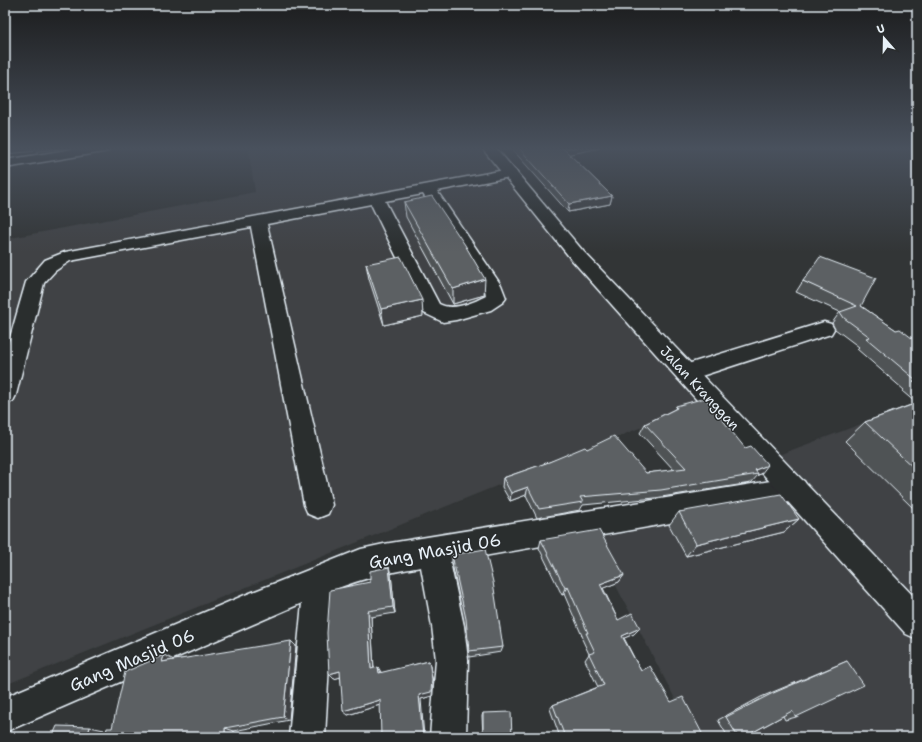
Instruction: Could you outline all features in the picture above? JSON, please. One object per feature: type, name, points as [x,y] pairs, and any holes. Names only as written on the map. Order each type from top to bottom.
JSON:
[{"type":"street","points":[[5,395],[35,282],[43,270],[52,263],[65,257],[457,183]]},
{"type":"street","name":"Jalan Kranggan","points":[[518,183],[577,255],[795,489],[917,624]]},
{"type":"street","points":[[376,198],[431,308],[444,315],[457,313],[491,302],[496,298],[494,289],[427,188]]},
{"type":"street","points":[[258,220],[318,505]]},
{"type":"street","points":[[686,373],[824,329]]},
{"type":"street","name":"Gang Masjid 06","points":[[5,715],[361,564],[384,558],[433,551],[795,489]]},
{"type":"street","points":[[433,551],[448,626],[452,660],[448,737]]},
{"type":"street","points":[[307,737],[319,581]]},
{"type":"shaded area","points":[[254,183],[510,183],[699,404],[5,685],[5,239],[255,192]]},
{"type":"shaded area","points":[[909,406],[917,414],[917,727],[904,737],[695,737],[581,519],[776,488],[754,464]]},
{"type":"building","points":[[550,183],[598,183],[612,196],[569,204]]},
{"type":"building","points":[[432,196],[465,245],[485,279],[453,289],[404,202]]},
{"type":"building","points":[[401,257],[422,300],[381,309],[366,264]]},
{"type":"building","points":[[820,257],[876,278],[861,306],[896,330],[900,329],[917,342],[917,384],[913,381],[916,380],[866,338],[870,337],[844,318],[840,312],[857,306],[803,281]]},
{"type":"building","points":[[705,398],[745,448],[751,446],[768,465],[755,470],[758,474],[661,490],[580,497],[583,502],[539,509],[528,487],[511,493],[503,478],[549,462],[585,447],[587,449],[614,436],[646,473],[686,468],[645,424],[677,408],[676,406]]},
{"type":"building","points":[[917,403],[917,471],[865,422]]},
{"type":"building","points":[[781,494],[799,519],[696,544],[679,512]]},
{"type":"building","points":[[599,530],[624,575],[600,584],[618,620],[632,613],[640,628],[622,636],[641,671],[650,666],[671,702],[683,697],[704,737],[565,737],[553,705],[604,685],[589,654],[595,652],[586,633],[588,633],[568,587],[565,588],[541,540]]},
{"type":"building","points":[[485,549],[493,582],[503,647],[469,651],[466,619],[452,555]]},
{"type":"building","points":[[389,567],[393,607],[368,611],[371,669],[378,667],[379,673],[429,661],[432,679],[431,692],[419,695],[423,737],[381,737],[380,700],[343,711],[340,671],[329,674],[327,633],[330,590],[370,582],[370,571]]},
{"type":"building","points":[[291,641],[283,717],[225,728],[225,734],[212,737],[105,737],[107,728],[112,728],[125,672],[164,655],[162,662]]},
{"type":"building","points":[[847,661],[864,685],[796,717],[792,711],[744,737],[738,737],[726,717],[771,694]]},
{"type":"building","points":[[511,712],[512,737],[483,737],[483,713]]},
{"type":"building","points":[[57,726],[90,727],[87,737],[52,737]]}]
